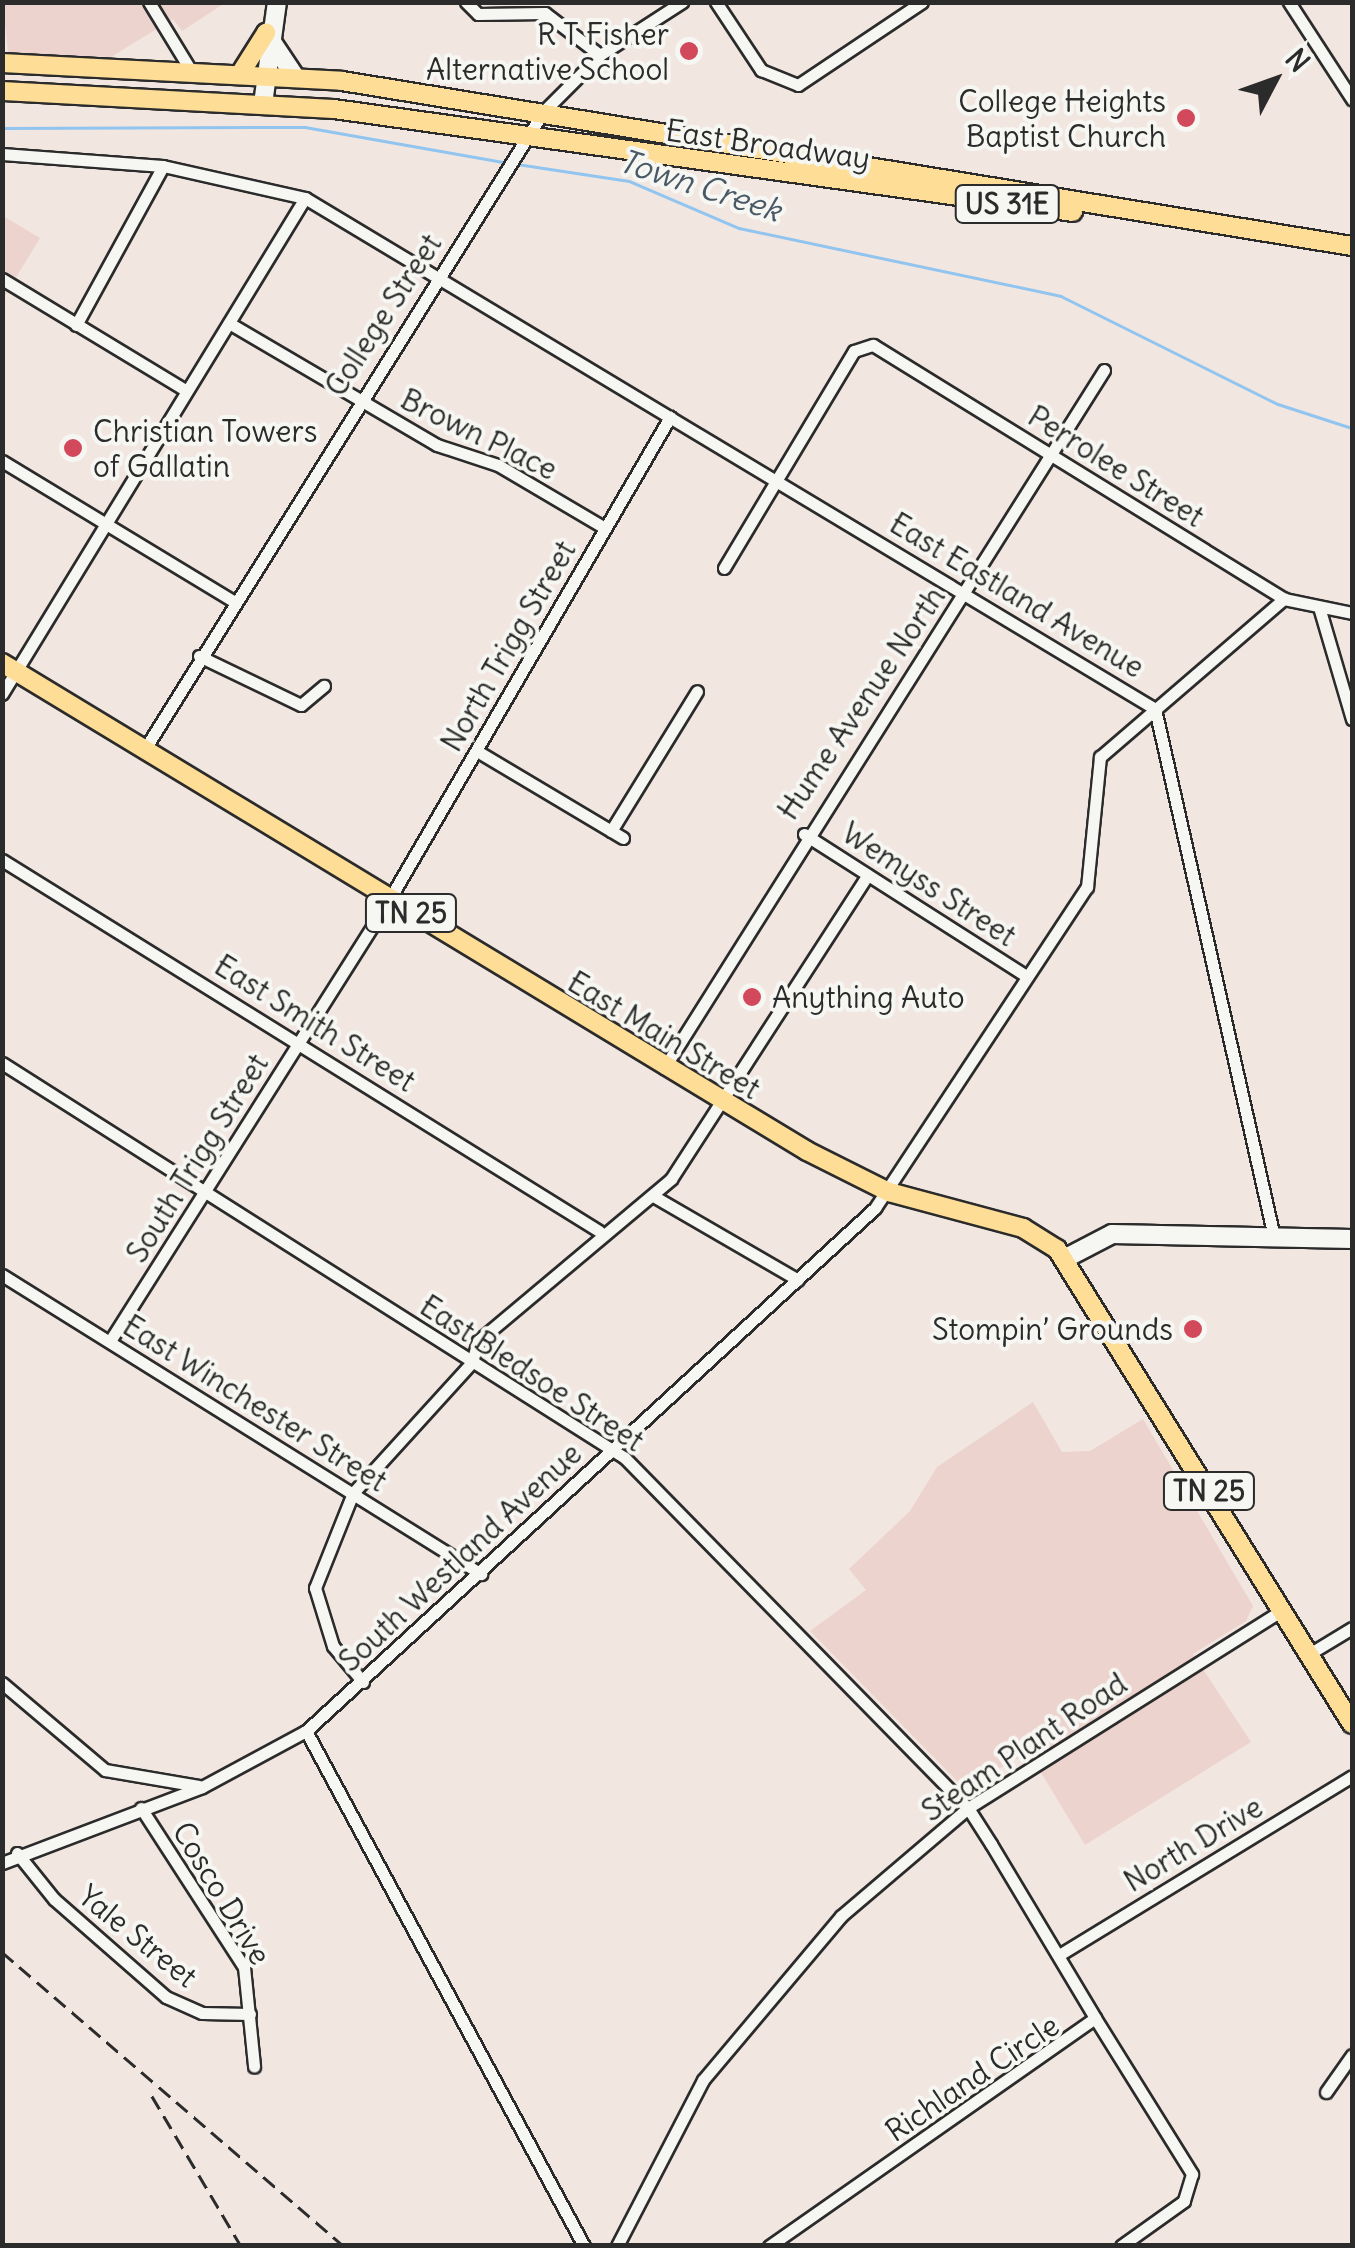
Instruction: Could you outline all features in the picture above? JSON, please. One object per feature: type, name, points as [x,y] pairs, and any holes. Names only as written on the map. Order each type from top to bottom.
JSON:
[{"type":"main road","points":[[240,74],[266,32]]},
{"type":"main road","name":"East Broadway","points":[[2,64],[296,78],[543,112],[1140,217]]},
{"type":"main road","name":"East Broadway","points":[[2,91],[263,104],[1167,218],[1352,246]]},
{"type":"main road","name":"East Main Street","points":[[10,668],[725,1106],[890,1192],[1024,1228],[1066,1258]]},
{"type":"main road","name":"TN 25","points":[[1066,1258],[1352,1724]]},
{"type":"street","points":[[150,2],[193,74]]},
{"type":"street","points":[[263,104],[266,32],[277,2]]},
{"type":"street","points":[[466,2],[478,14],[545,13],[600,55]]},
{"type":"street","name":"College Street","points":[[142,752],[356,400],[543,112],[600,55],[682,2]]},
{"type":"street","points":[[716,2],[762,70],[798,85],[922,2]]},
{"type":"street","points":[[1289,2],[1352,99]]},
{"type":"street","points":[[266,32],[296,78]]},
{"type":"street","name":"East Eastland Avenue","points":[[2,154],[163,166],[305,198],[1156,709],[1274,1238]]},
{"type":"street","points":[[76,325],[163,166]]},
{"type":"street","points":[[2,694],[10,668],[305,198]]},
{"type":"street","points":[[2,279],[185,390]]},
{"type":"street","name":"Brown Place","points":[[230,323],[356,400],[605,528]]},
{"type":"street","name":"Perrolee Street","points":[[776,478],[860,346],[1052,455],[1284,599],[1352,613]]},
{"type":"street","name":"Hume Avenue North","points":[[664,1068],[804,834],[1104,370]]},
{"type":"street","name":"North Trigg Street","points":[[390,900],[670,417]]},
{"type":"street","points":[[2,461],[233,601]]},
{"type":"street","points":[[724,568],[776,478]]},
{"type":"street","name":"South Westland Avenue","points":[[2,1863],[18,1853],[202,1786],[306,1731],[481,1574],[890,1192],[1087,887],[1100,757],[1284,599]]},
{"type":"street","points":[[1319,607],[1352,719]]},
{"type":"street","points":[[199,656],[302,706],[324,686]]},
{"type":"street","points":[[611,830],[697,692]]},
{"type":"street","points":[[477,751],[623,838]]},
{"type":"street","name":"Wemyss Street","points":[[804,834],[1026,976]]},
{"type":"street","name":"East Smith Street","points":[[2,860],[599,1231]]},
{"type":"street","points":[[362,1682],[333,1646],[315,1588],[353,1493],[472,1362],[478,1341],[599,1231],[655,1197],[725,1106],[868,875]]},
{"type":"street","name":"South Trigg Street","points":[[110,1341],[390,900]]},
{"type":"street","name":"East Bledsoe Street","points":[[2,1063],[612,1450],[968,1808]]},
{"type":"street","points":[[655,1197],[798,1280]]},
{"type":"street","points":[[1066,1258],[1112,1234],[1352,1239]]},
{"type":"street","name":"East Winchester Street","points":[[2,1275],[481,1574]]},
{"type":"street","name":"Steam Plant Road","points":[[617,2246],[675,2126],[756,2009],[840,1916],[968,1808],[1281,1612]]},
{"type":"street","points":[[1309,1654],[1352,1628]]},
{"type":"street","points":[[2,1683],[105,1770],[202,1786]]},
{"type":"street","points":[[306,1731],[584,2246]]},
{"type":"street","name":"North Drive","points":[[1060,1955],[1352,1776]]},
{"type":"street","name":"Cosco Drive","points":[[141,1808],[244,1967],[254,2066]]},
{"type":"street","name":"Richland Circle","points":[[770,2246],[1095,2018],[968,1808]]},
{"type":"street","name":"Yale Street","points":[[18,1853],[54,1899],[166,1997],[202,2013],[250,2014]]},
{"type":"street","points":[[1095,2018],[1192,2174],[1184,2201],[1121,2246]]},
{"type":"street","points":[[1326,2092],[1352,2055]]},
{"type":"shaded area","points":[[3,3],[225,3],[182,31],[173,19],[111,57],[8,53]]},
{"type":"shaded area","points":[[3,216],[40,238],[3,299]]},
{"type":"shaded area","points":[[1033,1402],[1062,1452],[1090,1451],[1143,1419],[1253,1606],[1246,1621],[1193,1654],[1251,1742],[1085,1845],[1029,1753],[963,1787],[810,1631],[866,1590],[849,1569],[910,1511],[937,1467]]},
{"type":"waterway","name":"Town Creek","points":[[2,128],[305,127],[504,162]]},
{"type":"waterway","name":"Town Creek","points":[[517,164],[629,181],[739,228],[1061,296],[1278,404],[1352,428]]},
{"type":"railway","points":[[2,1952],[344,2246]]},
{"type":"railway","points":[[152,2096],[241,2246]]},
{"type":"place","name":"R T Fisher Alternative School","points":[[689,51]]},
{"type":"place","name":"College Heights Baptist Church","points":[[1186,118]]},
{"type":"place","name":"Christian Towers of Gallatin","points":[[73,448]]},
{"type":"place","name":"Anything Auto","points":[[752,997]]},
{"type":"place","name":"Stompin’ Grounds","points":[[1193,1329]]}]
